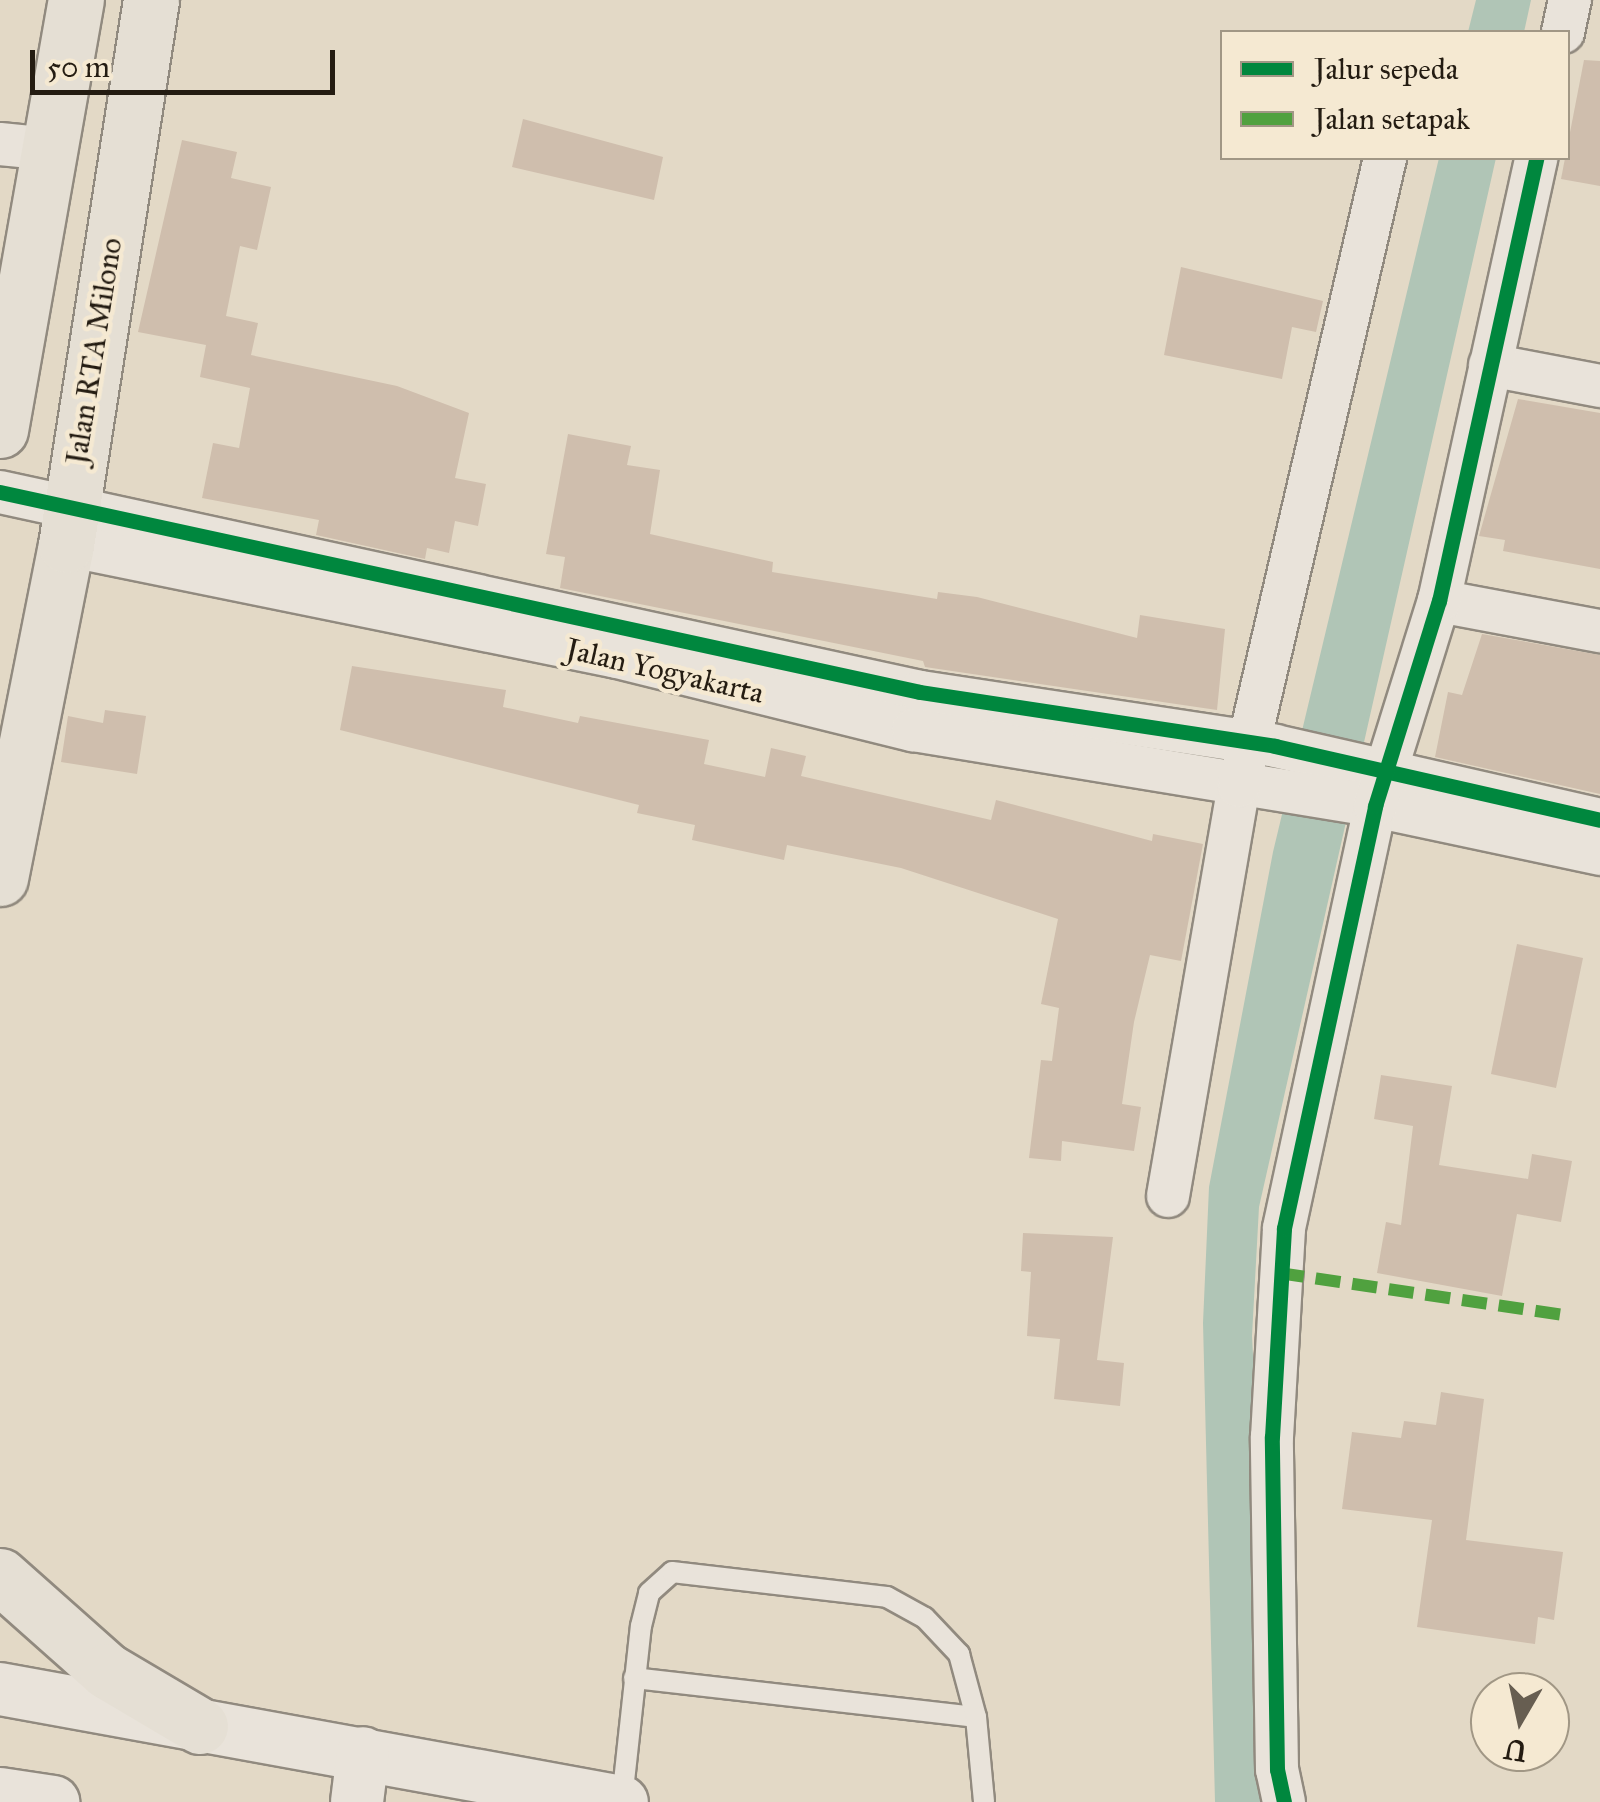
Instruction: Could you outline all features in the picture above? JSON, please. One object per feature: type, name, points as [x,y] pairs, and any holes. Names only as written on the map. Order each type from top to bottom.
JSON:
[{"type":"highway","points":[[0,430],[25,146],[76,0]]},
{"type":"highway","name":"Jalan RTA Milono","points":[[0,878],[67,526],[151,0]]},
{"type":"highway","points":[[0,1576],[108,1670],[200,1726]]},
{"type":"street","points":[[1563,30],[1570,0]]},
{"type":"street","points":[[1168,1196],[1385,160]]},
{"type":"street","points":[[1284,1802],[1272,1437],[1279,1273],[1299,1147],[1382,789],[1438,601],[1536,160]]},
{"type":"street","points":[[1490,365],[1600,386]]},
{"type":"street","points":[[0,492],[67,526],[920,692],[1262,745],[1336,778],[1600,854]]},
{"type":"street","name":"Jalan Yogyakarta","points":[[67,526],[913,730],[1252,788],[1336,778]]},
{"type":"street","points":[[1438,601],[1600,632]]},
{"type":"street","points":[[1382,789],[1600,820]]},
{"type":"street","points":[[0,1689],[200,1726],[360,1777],[622,1802]]},
{"type":"street","points":[[0,1794],[53,1802]]},
{"type":"lane","points":[[622,1802],[634,1678],[649,1593],[672,1572],[886,1598],[924,1618],[959,1654],[976,1717],[984,1802]]},
{"type":"lane","points":[[634,1678],[976,1717]]},
{"type":"shaded area","points":[[1476,0],[1531,0],[1524,30],[1468,30]]},
{"type":"shaded area","points":[[1439,160],[1496,160],[1259,1207],[1252,1336],[1276,1802],[1215,1802],[1203,1323],[1209,1187],[1273,852]]},
{"type":"building","points":[[1584,60],[1600,61],[1600,186],[1561,179],[1565,160],[1570,160],[1570,132]]},
{"type":"building","points":[[523,119],[663,157],[654,200],[512,167]]},
{"type":"building","points":[[182,140],[237,152],[231,178],[271,187],[257,250],[240,246],[226,316],[258,323],[251,355],[397,386],[469,413],[455,478],[486,484],[478,526],[455,521],[449,553],[427,548],[425,559],[316,535],[319,520],[202,498],[213,443],[239,448],[250,388],[200,377],[206,345],[138,332]]},
{"type":"building","points":[[1181,267],[1323,301],[1316,332],[1292,327],[1282,379],[1164,355]]},
{"type":"building","points":[[1518,399],[1600,413],[1600,569],[1503,551],[1505,540],[1479,536]]},
{"type":"building","points":[[568,434],[631,446],[627,465],[660,470],[650,534],[773,562],[772,572],[937,599],[938,592],[977,597],[1137,638],[1140,615],[1225,629],[1217,710],[925,667],[923,661],[560,588],[565,557],[546,554]]},
{"type":"building","points":[[1482,634],[1600,655],[1600,794],[1435,757],[1448,692],[1462,695]]},
{"type":"building","points":[[352,666],[506,690],[503,707],[578,723],[580,716],[709,740],[704,764],[765,777],[771,748],[806,756],[801,776],[991,820],[996,800],[1152,841],[1153,834],[1203,844],[1181,961],[1150,955],[1134,1022],[1122,1104],[1141,1107],[1134,1151],[1062,1141],[1061,1161],[1029,1158],[1041,1060],[1052,1061],[1059,1008],[1041,1004],[1058,919],[901,868],[787,845],[784,860],[692,840],[695,825],[637,813],[639,805],[340,730]]},
{"type":"building","points":[[105,710],[146,716],[137,774],[61,762],[68,716],[103,723]]},
{"type":"building","points":[[1517,944],[1583,958],[1556,1088],[1491,1074]]},
{"type":"building","points":[[1381,1075],[1452,1086],[1439,1165],[1528,1179],[1532,1154],[1572,1161],[1561,1222],[1517,1214],[1502,1296],[1377,1273],[1386,1222],[1401,1225],[1413,1126],[1374,1119]]},
{"type":"building","points":[[1023,1233],[1113,1237],[1097,1360],[1124,1363],[1120,1406],[1054,1399],[1060,1339],[1027,1336],[1031,1272],[1021,1271]]},
{"type":"building","points":[[1441,1392],[1484,1399],[1466,1540],[1563,1552],[1554,1620],[1538,1617],[1535,1644],[1417,1627],[1432,1520],[1342,1509],[1352,1432],[1401,1438],[1404,1421],[1436,1425]]},
{"type":"marked path","points":[[1279,1273],[1562,1315]]},
{"type":"cycle path","points":[[1284,1802],[1277,1770],[1272,1437],[1284,1228],[1375,806],[1439,601],[1536,160]]},
{"type":"cycle path","points":[[0,492],[920,692],[1275,746],[1600,820]]}]
